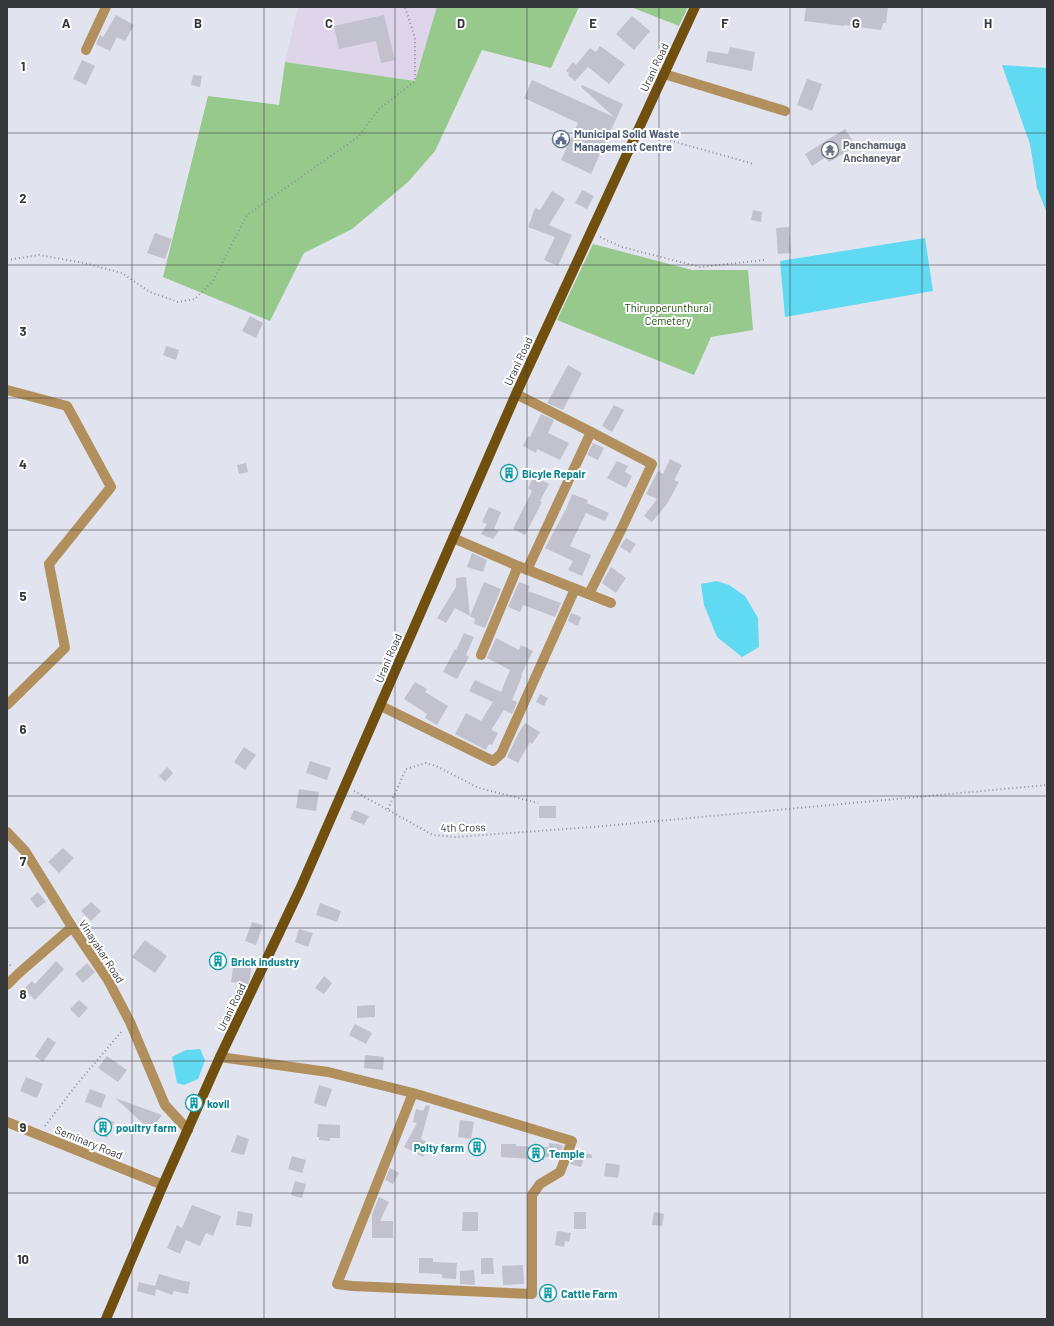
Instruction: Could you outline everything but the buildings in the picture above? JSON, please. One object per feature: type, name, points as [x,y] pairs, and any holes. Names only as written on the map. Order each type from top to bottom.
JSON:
[{"type":"main road","name":"Urani Road","points":[[106,1319],[220,1057],[300,889],[516,394],[694,7]]},
{"type":"street","points":[[86,50],[106,7]]},
{"type":"street","points":[[664,74],[785,111]]},
{"type":"street","points":[[7,390],[67,406],[112,487],[50,564],[65,648],[7,705]]},
{"type":"street","points":[[516,394],[652,464],[589,594]]},
{"type":"street","points":[[481,656],[522,568],[591,432]]},
{"type":"street","points":[[453,538],[522,568],[611,603]]},
{"type":"street","points":[[381,706],[493,761],[501,754],[575,589]]},
{"type":"street","name":"Vinayakar Road","points":[[7,832],[25,851],[72,927],[108,980],[130,1022],[165,1105],[188,1130]]},
{"type":"street","points":[[7,985],[72,927]]},
{"type":"street","points":[[220,1057],[328,1072],[413,1093],[572,1141],[560,1172],[540,1184],[532,1195],[532,1294],[352,1286],[337,1284],[413,1093]]},
{"type":"street","name":"Seminary Road","points":[[7,1122],[163,1185]]},
{"type":"path","points":[[7,260],[39,255],[84,263],[122,273],[150,292],[178,302],[195,299],[213,281],[247,215],[358,137],[379,109],[415,81],[415,38],[405,7]]},
{"type":"path","points":[[638,131],[754,164]]},
{"type":"path","points":[[590,232],[622,247],[700,267],[764,260]]},
{"type":"path","points":[[388,809],[406,769],[426,763],[436,766],[478,788],[538,803]]},
{"type":"path","name":"4th Cross","points":[[345,786],[433,835],[455,837],[593,828],[1047,785]]},
{"type":"path","points":[[39,1135],[77,1084],[130,1022]]},
{"type":"shaded area","points":[[298,7],[501,7],[415,81],[285,62]]},
{"type":"green space","points":[[437,7],[579,7],[551,68],[482,50],[435,151],[408,182],[352,229],[304,253],[270,321],[163,277],[208,96],[279,105],[285,62],[415,81]]},
{"type":"green space","points":[[631,7],[688,7],[679,26]]},
{"type":"green space","name":"Thirupperunthurai Cemetery","points":[[593,244],[692,270],[748,270],[753,330],[711,337],[694,375],[557,320]]},
{"type":"water","points":[[1002,65],[1047,68],[1047,213],[1037,188],[1030,144]]},
{"type":"water","points":[[925,238],[933,291],[785,317],[780,261]]},
{"type":"water","points":[[717,581],[729,585],[745,596],[758,618],[759,647],[742,657],[717,637],[704,605],[701,584]]},
{"type":"water","points":[[200,1049],[205,1060],[198,1079],[184,1085],[177,1083],[172,1057],[186,1050]]},
{"type":"place","name":"Municipal Solid Waste Management Centre","points":[[561,139]]},
{"type":"place","name":"Panchamuga Anchaneyar","points":[[830,150]]},
{"type":"place","name":"Bicyle Repair","points":[[509,473]]},
{"type":"place","name":"Brick industry","points":[[218,961]]},
{"type":"place","name":"kovil","points":[[194,1103]]},
{"type":"place","name":"poultry farm","points":[[103,1127]]},
{"type":"place","name":"Polty farm","points":[[477,1147]]},
{"type":"place","name":"Temple","points":[[536,1153]]},
{"type":"place","name":"Cattle Farm","points":[[548,1293]]}]
